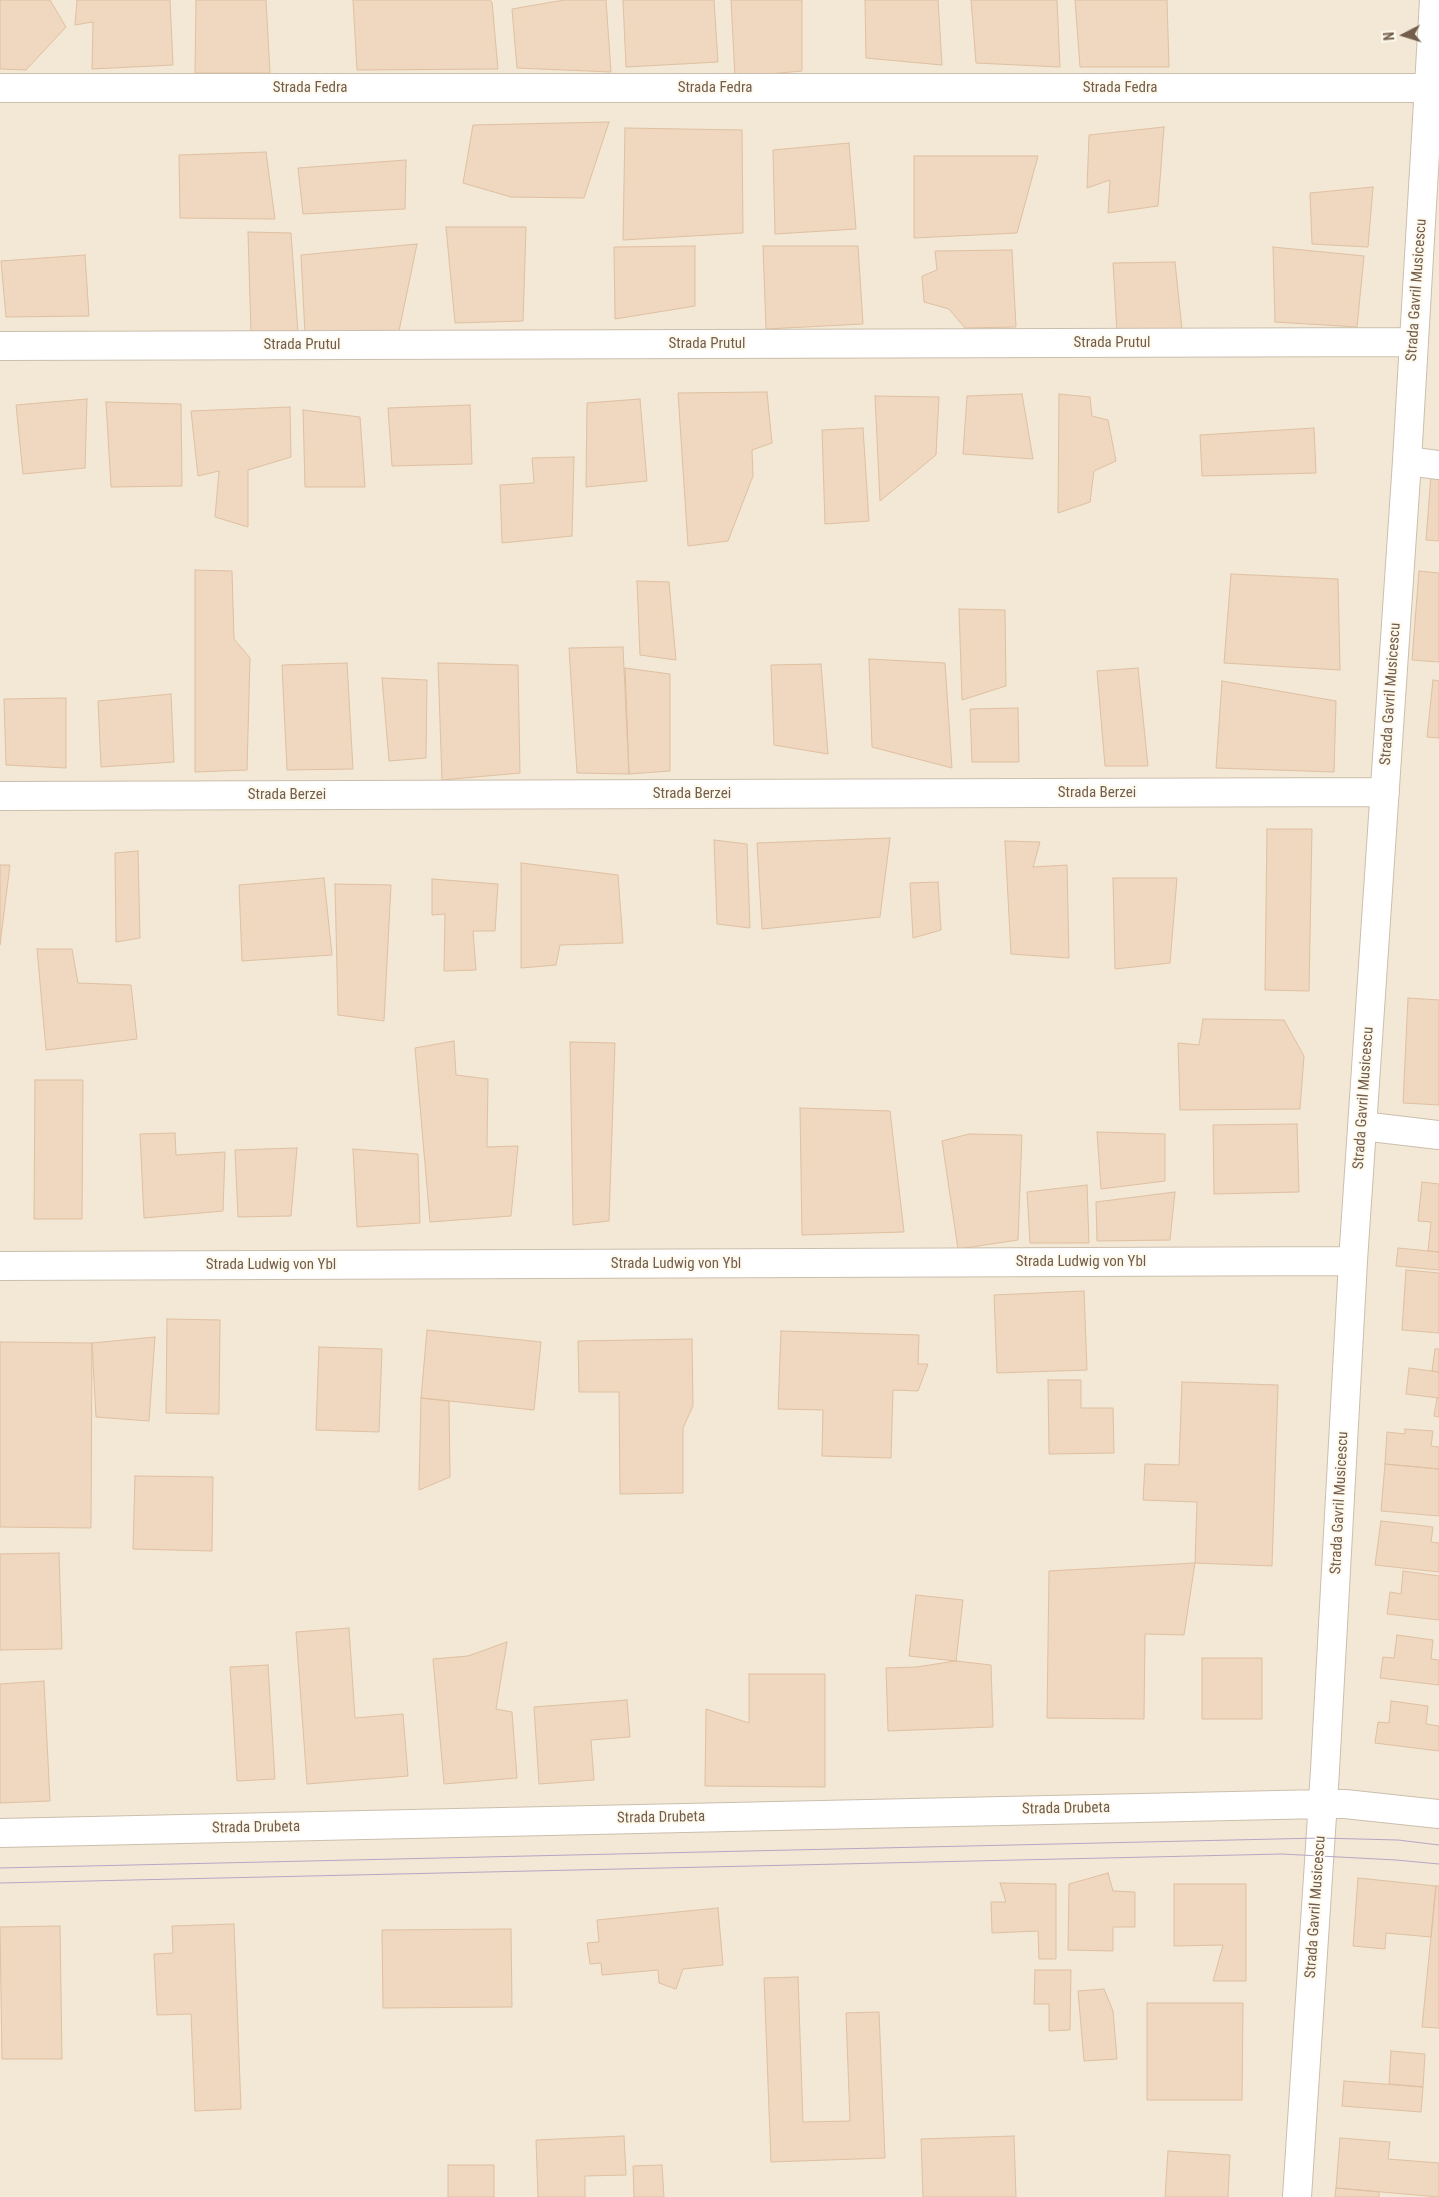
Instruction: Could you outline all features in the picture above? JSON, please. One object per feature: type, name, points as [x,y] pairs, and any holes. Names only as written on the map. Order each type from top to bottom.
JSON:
[{"type":"street","name":"Strada Gavril Musicescu","points":[[1297,2197],[1323,1804],[1353,1261],[1407,461],[1434,0]]},
{"type":"street","name":"Strada Fedra","points":[[0,88],[1429,88]]},
{"type":"street","name":"Strada Prutul","points":[[0,346],[1414,342]]},
{"type":"street","points":[[1407,461],[1439,464]]},
{"type":"street","name":"Strada Berzei","points":[[0,796],[1385,792]]},
{"type":"street","points":[[1362,1126],[1439,1135]]},
{"type":"street","name":"Strada Ludwig von Ybl","points":[[0,1266],[1353,1261]]},
{"type":"street","name":"Strada Drubeta","points":[[0,1833],[1323,1804],[1346,1804],[1439,1814]]},
{"type":"shaded area","points":[[0,0],[1439,0],[1439,2197],[0,2197]]},
{"type":"building","points":[[0,0],[50,0],[66,27],[26,70],[0,69]]},
{"type":"building","points":[[77,0],[170,0],[173,65],[92,69],[93,22],[75,25]]},
{"type":"building","points":[[196,0],[266,0],[270,73],[195,73]]},
{"type":"building","points":[[353,0],[490,0],[492,2],[498,69],[357,70]]},
{"type":"building","points":[[564,0],[606,0],[611,72],[517,68],[512,9]]},
{"type":"building","points":[[623,0],[714,0],[718,62],[626,67]]},
{"type":"building","points":[[731,0],[802,0],[802,71],[735,77]]},
{"type":"building","points":[[865,0],[938,0],[942,65],[866,58]]},
{"type":"building","points":[[971,0],[1057,0],[1060,67],[976,63]]},
{"type":"building","points":[[1075,0],[1167,0],[1169,67],[1080,67]]},
{"type":"building","points":[[609,122],[584,198],[511,197],[463,183],[473,125]]},
{"type":"building","points":[[1164,127],[1158,206],[1108,213],[1110,180],[1087,188],[1089,135]]},
{"type":"building","points":[[625,128],[742,130],[743,233],[623,240]]},
{"type":"building","points":[[849,143],[856,229],[775,234],[773,150]]},
{"type":"building","points":[[266,152],[275,219],[180,218],[179,155]]},
{"type":"building","points":[[914,156],[1038,156],[1017,233],[914,238]]},
{"type":"building","points":[[406,160],[405,209],[303,214],[298,168]]},
{"type":"building","points":[[1373,187],[1368,247],[1312,244],[1310,193]]},
{"type":"building","points":[[446,227],[526,227],[523,321],[455,323]]},
{"type":"building","points":[[248,232],[291,233],[298,333],[251,334]]},
{"type":"building","points":[[417,244],[399,331],[305,334],[301,255]]},
{"type":"building","points":[[695,246],[695,306],[615,319],[614,247]]},
{"type":"building","points":[[763,246],[858,246],[863,324],[766,329]]},
{"type":"building","points":[[1273,247],[1364,256],[1357,327],[1275,322]]},
{"type":"building","points":[[1012,250],[1016,327],[965,328],[949,309],[924,302],[922,276],[937,270],[935,251]]},
{"type":"building","points":[[85,255],[89,316],[6,317],[1,261]]},
{"type":"building","points":[[1175,262],[1182,330],[1117,333],[1113,263]]},
{"type":"building","points":[[767,392],[772,443],[752,450],[753,476],[728,541],[688,546],[678,393]]},
{"type":"building","points":[[1022,394],[1033,459],[963,454],[967,396]]},
{"type":"building","points":[[1059,394],[1090,397],[1092,416],[1108,420],[1116,461],[1094,471],[1090,502],[1058,513]]},
{"type":"building","points":[[875,396],[939,397],[936,455],[880,501]]},
{"type":"building","points":[[87,399],[85,468],[23,474],[16,405]]},
{"type":"building","points":[[640,399],[647,481],[586,487],[587,403]]},
{"type":"building","points":[[106,402],[181,404],[182,486],[111,487]]},
{"type":"building","points":[[470,405],[472,464],[392,466],[388,408]]},
{"type":"building","points":[[290,407],[291,457],[248,470],[248,527],[215,517],[219,471],[198,476],[191,411]]},
{"type":"building","points":[[303,410],[360,417],[365,487],[305,487]]},
{"type":"building","points":[[863,428],[869,521],[825,524],[822,430]]},
{"type":"building","points":[[1314,428],[1316,473],[1202,476],[1200,435]]},
{"type":"building","points":[[574,457],[572,536],[502,543],[500,485],[534,483],[532,458]]},
{"type":"building","points":[[1431,475],[1439,476],[1439,541],[1426,540]]},
{"type":"building","points":[[195,570],[232,571],[234,639],[250,658],[247,770],[195,772]]},
{"type":"building","points":[[1419,571],[1439,573],[1439,662],[1412,660]]},
{"type":"building","points":[[1231,574],[1338,579],[1340,670],[1224,663]]},
{"type":"building","points":[[637,581],[669,582],[676,660],[640,655]]},
{"type":"building","points":[[959,609],[1005,610],[1006,686],[962,700]]},
{"type":"building","points":[[623,647],[629,774],[577,773],[569,648]]},
{"type":"building","points":[[869,659],[945,663],[952,768],[872,747]]},
{"type":"building","points":[[347,663],[353,769],[287,770],[282,665]]},
{"type":"building","points":[[438,663],[518,665],[520,773],[442,780]]},
{"type":"building","points":[[821,664],[828,754],[774,745],[771,665]]},
{"type":"building","points":[[625,668],[670,674],[670,771],[629,774]]},
{"type":"building","points":[[1138,668],[1148,766],[1105,766],[1097,671]]},
{"type":"building","points":[[382,678],[427,680],[426,758],[389,761]]},
{"type":"building","points":[[1433,680],[1439,681],[1439,738],[1427,737]]},
{"type":"building","points":[[1222,681],[1336,701],[1334,772],[1216,768]]},
{"type":"building","points":[[171,694],[174,762],[101,767],[98,701]]},
{"type":"building","points":[[66,698],[66,768],[6,765],[4,699]]},
{"type":"building","points":[[1018,708],[1019,762],[972,762],[970,709]]},
{"type":"building","points":[[1267,829],[1312,829],[1309,991],[1265,990]]},
{"type":"building","points":[[890,838],[880,917],[762,929],[757,843]]},
{"type":"building","points":[[714,840],[747,844],[750,928],[717,924]]},
{"type":"building","points":[[1005,841],[1040,842],[1033,867],[1067,865],[1069,958],[1011,954]]},
{"type":"building","points":[[138,851],[140,938],[116,942],[115,853]]},
{"type":"building","points":[[521,863],[618,875],[623,943],[560,945],[556,965],[521,968]]},
{"type":"building","points":[[0,865],[10,865],[0,945]]},
{"type":"building","points":[[324,878],[332,955],[242,961],[239,885]]},
{"type":"building","points":[[1113,878],[1177,878],[1170,963],[1115,969]]},
{"type":"building","points":[[432,879],[498,884],[495,931],[473,931],[476,970],[444,971],[445,914],[432,915]]},
{"type":"building","points":[[938,882],[941,930],[913,938],[910,883]]},
{"type":"building","points":[[335,884],[391,885],[384,1021],[338,1015]]},
{"type":"building","points":[[37,949],[72,949],[78,983],[131,985],[137,1039],[46,1050]]},
{"type":"building","points":[[1408,998],[1439,1000],[1439,1105],[1403,1103]]},
{"type":"building","points":[[1203,1019],[1284,1020],[1304,1056],[1300,1109],[1180,1110],[1178,1043],[1199,1045]]},
{"type":"building","points":[[454,1041],[456,1075],[488,1079],[487,1147],[518,1146],[511,1216],[430,1222],[415,1048]]},
{"type":"building","points":[[570,1042],[615,1043],[609,1221],[573,1225]]},
{"type":"building","points":[[35,1080],[83,1080],[82,1219],[34,1219]]},
{"type":"building","points":[[800,1108],[890,1111],[904,1232],[802,1235]]},
{"type":"building","points":[[1297,1124],[1299,1192],[1214,1194],[1213,1125]]},
{"type":"building","points":[[1097,1132],[1165,1134],[1165,1181],[1101,1189]]},
{"type":"building","points":[[175,1133],[176,1155],[225,1152],[223,1211],[144,1218],[140,1134]]},
{"type":"building","points":[[969,1134],[1022,1135],[1018,1240],[958,1249],[942,1141]]},
{"type":"building","points":[[297,1148],[291,1216],[238,1217],[235,1150]]},
{"type":"building","points":[[353,1149],[418,1154],[420,1223],[357,1227]]},
{"type":"building","points":[[1422,1182],[1439,1184],[1439,1252],[1428,1251],[1431,1222],[1418,1221]]},
{"type":"building","points":[[1087,1185],[1089,1243],[1030,1243],[1027,1192]]},
{"type":"building","points":[[1175,1192],[1170,1240],[1097,1241],[1096,1202]]},
{"type":"building","points":[[1398,1248],[1439,1252],[1439,1270],[1396,1266]]},
{"type":"building","points":[[1406,1270],[1439,1273],[1439,1333],[1402,1330]]},
{"type":"building","points":[[1084,1291],[1087,1370],[997,1373],[994,1295]]},
{"type":"building","points":[[167,1319],[220,1320],[219,1414],[166,1413]]},
{"type":"building","points":[[427,1330],[541,1342],[534,1410],[421,1398]]},
{"type":"building","points":[[781,1331],[919,1335],[918,1364],[928,1364],[918,1391],[893,1390],[891,1458],[822,1456],[823,1410],[778,1409]]},
{"type":"building","points":[[155,1337],[149,1421],[96,1417],[92,1343]]},
{"type":"building","points":[[692,1339],[693,1406],[683,1428],[683,1493],[620,1494],[619,1392],[579,1392],[578,1341]]},
{"type":"building","points":[[0,1342],[92,1343],[91,1528],[0,1527]]},
{"type":"building","points":[[319,1347],[382,1349],[379,1432],[316,1430]]},
{"type":"building","points":[[1435,1349],[1439,1349],[1439,1372],[1432,1371]]},
{"type":"building","points":[[1409,1368],[1439,1372],[1439,1398],[1406,1394]]},
{"type":"building","points":[[1048,1380],[1081,1380],[1081,1408],[1113,1408],[1114,1453],[1049,1454]]},
{"type":"building","points":[[1182,1382],[1278,1385],[1272,1566],[1195,1563],[1197,1502],[1143,1500],[1145,1464],[1179,1465]]},
{"type":"building","points":[[421,1398],[449,1401],[450,1477],[419,1490]]},
{"type":"building","points":[[1437,1398],[1439,1398],[1439,1417],[1434,1416]]},
{"type":"building","points":[[1405,1429],[1433,1431],[1431,1446],[1439,1447],[1439,1469],[1385,1464],[1387,1432],[1405,1434]]},
{"type":"building","points":[[1385,1464],[1439,1469],[1439,1516],[1381,1511]]},
{"type":"building","points":[[135,1476],[213,1477],[212,1551],[133,1549]]},
{"type":"building","points":[[1381,1521],[1433,1527],[1431,1542],[1439,1543],[1439,1572],[1375,1565]]},
{"type":"building","points":[[59,1553],[62,1649],[0,1650],[0,1554]]},
{"type":"building","points":[[1195,1563],[1184,1635],[1145,1634],[1144,1719],[1047,1718],[1049,1571]]},
{"type":"building","points":[[1403,1571],[1439,1576],[1439,1620],[1387,1614],[1390,1592],[1401,1594]]},
{"type":"building","points":[[916,1595],[963,1600],[956,1661],[909,1656]]},
{"type":"building","points":[[349,1628],[355,1718],[403,1714],[408,1776],[307,1784],[296,1632]]},
{"type":"building","points":[[1397,1635],[1433,1640],[1431,1659],[1439,1660],[1439,1685],[1380,1678],[1383,1657],[1394,1658]]},
{"type":"building","points":[[507,1642],[496,1709],[512,1712],[517,1778],[444,1784],[433,1659],[468,1656]]},
{"type":"building","points":[[1202,1658],[1262,1658],[1262,1719],[1202,1719]]},
{"type":"building","points":[[956,1661],[991,1665],[993,1727],[888,1731],[886,1668],[916,1667]]},
{"type":"building","points":[[268,1665],[275,1779],[237,1781],[230,1667]]},
{"type":"building","points":[[749,1674],[825,1674],[825,1787],[705,1786],[706,1709],[749,1723]]},
{"type":"building","points":[[44,1681],[50,1801],[0,1803],[0,1684]]},
{"type":"building","points":[[627,1700],[630,1737],[591,1740],[594,1780],[539,1784],[534,1707]]},
{"type":"building","points":[[1391,1701],[1428,1706],[1426,1724],[1439,1726],[1439,1751],[1375,1743],[1378,1722],[1389,1723]]},
{"type":"building","points":[[1108,1873],[1113,1891],[1135,1892],[1135,1927],[1113,1927],[1113,1951],[1068,1950],[1069,1884]]},
{"type":"building","points":[[1358,1878],[1436,1886],[1431,1937],[1386,1933],[1385,1949],[1353,1946]]},
{"type":"building","points":[[1000,1883],[1056,1884],[1056,1959],[1039,1959],[1038,1931],[992,1933],[991,1902],[1006,1902]]},
{"type":"building","points":[[1174,1884],[1246,1884],[1246,1981],[1213,1981],[1223,1945],[1174,1946]]},
{"type":"building","points":[[1436,1886],[1439,1886],[1439,2028],[1422,2027]]},
{"type":"building","points":[[718,1908],[723,1965],[683,1969],[676,1989],[659,1983],[658,1970],[602,1975],[601,1963],[590,1964],[587,1943],[599,1942],[597,1920]]},
{"type":"building","points":[[234,1924],[241,2109],[195,2111],[191,2014],[157,2015],[154,1954],[173,1953],[172,1926]]},
{"type":"building","points":[[60,1926],[62,2059],[2,2059],[0,1927]]},
{"type":"building","points":[[511,1929],[512,2007],[383,2008],[382,1930]]},
{"type":"building","points":[[1035,1970],[1071,1970],[1070,2030],[1049,2031],[1049,2004],[1034,2004]]},
{"type":"building","points":[[798,1977],[803,2122],[850,2121],[846,2013],[879,2012],[885,2158],[771,2162],[764,1978]]},
{"type":"building","points":[[1104,1989],[1113,2011],[1117,2059],[1084,2061],[1078,1991]]},
{"type":"building","points":[[1147,2003],[1243,2003],[1242,2100],[1147,2100]]},
{"type":"building","points":[[1391,2051],[1425,2054],[1423,2087],[1389,2084]]},
{"type":"building","points":[[1344,2081],[1423,2087],[1421,2112],[1342,2106]]},
{"type":"building","points":[[624,2136],[626,2175],[585,2176],[585,2197],[538,2197],[536,2140]]},
{"type":"building","points":[[1014,2136],[1016,2197],[923,2197],[921,2139]]},
{"type":"building","points":[[1340,2138],[1390,2142],[1388,2159],[1439,2163],[1439,2197],[1336,2188]]},
{"type":"building","points":[[1168,2151],[1230,2155],[1228,2197],[1165,2197]]},
{"type":"building","points":[[448,2165],[494,2165],[494,2197],[448,2197]]},
{"type":"building","points":[[662,2165],[664,2197],[634,2197],[633,2166]]},
{"type":"building","points":[[1336,2188],[1379,2192],[1379,2197],[1335,2197]]},
{"type":"tram line","points":[[0,1868],[1320,1838],[1398,1840],[1439,1845]]},
{"type":"tram line","points":[[0,1883],[1282,1854],[1439,1864]]}]
